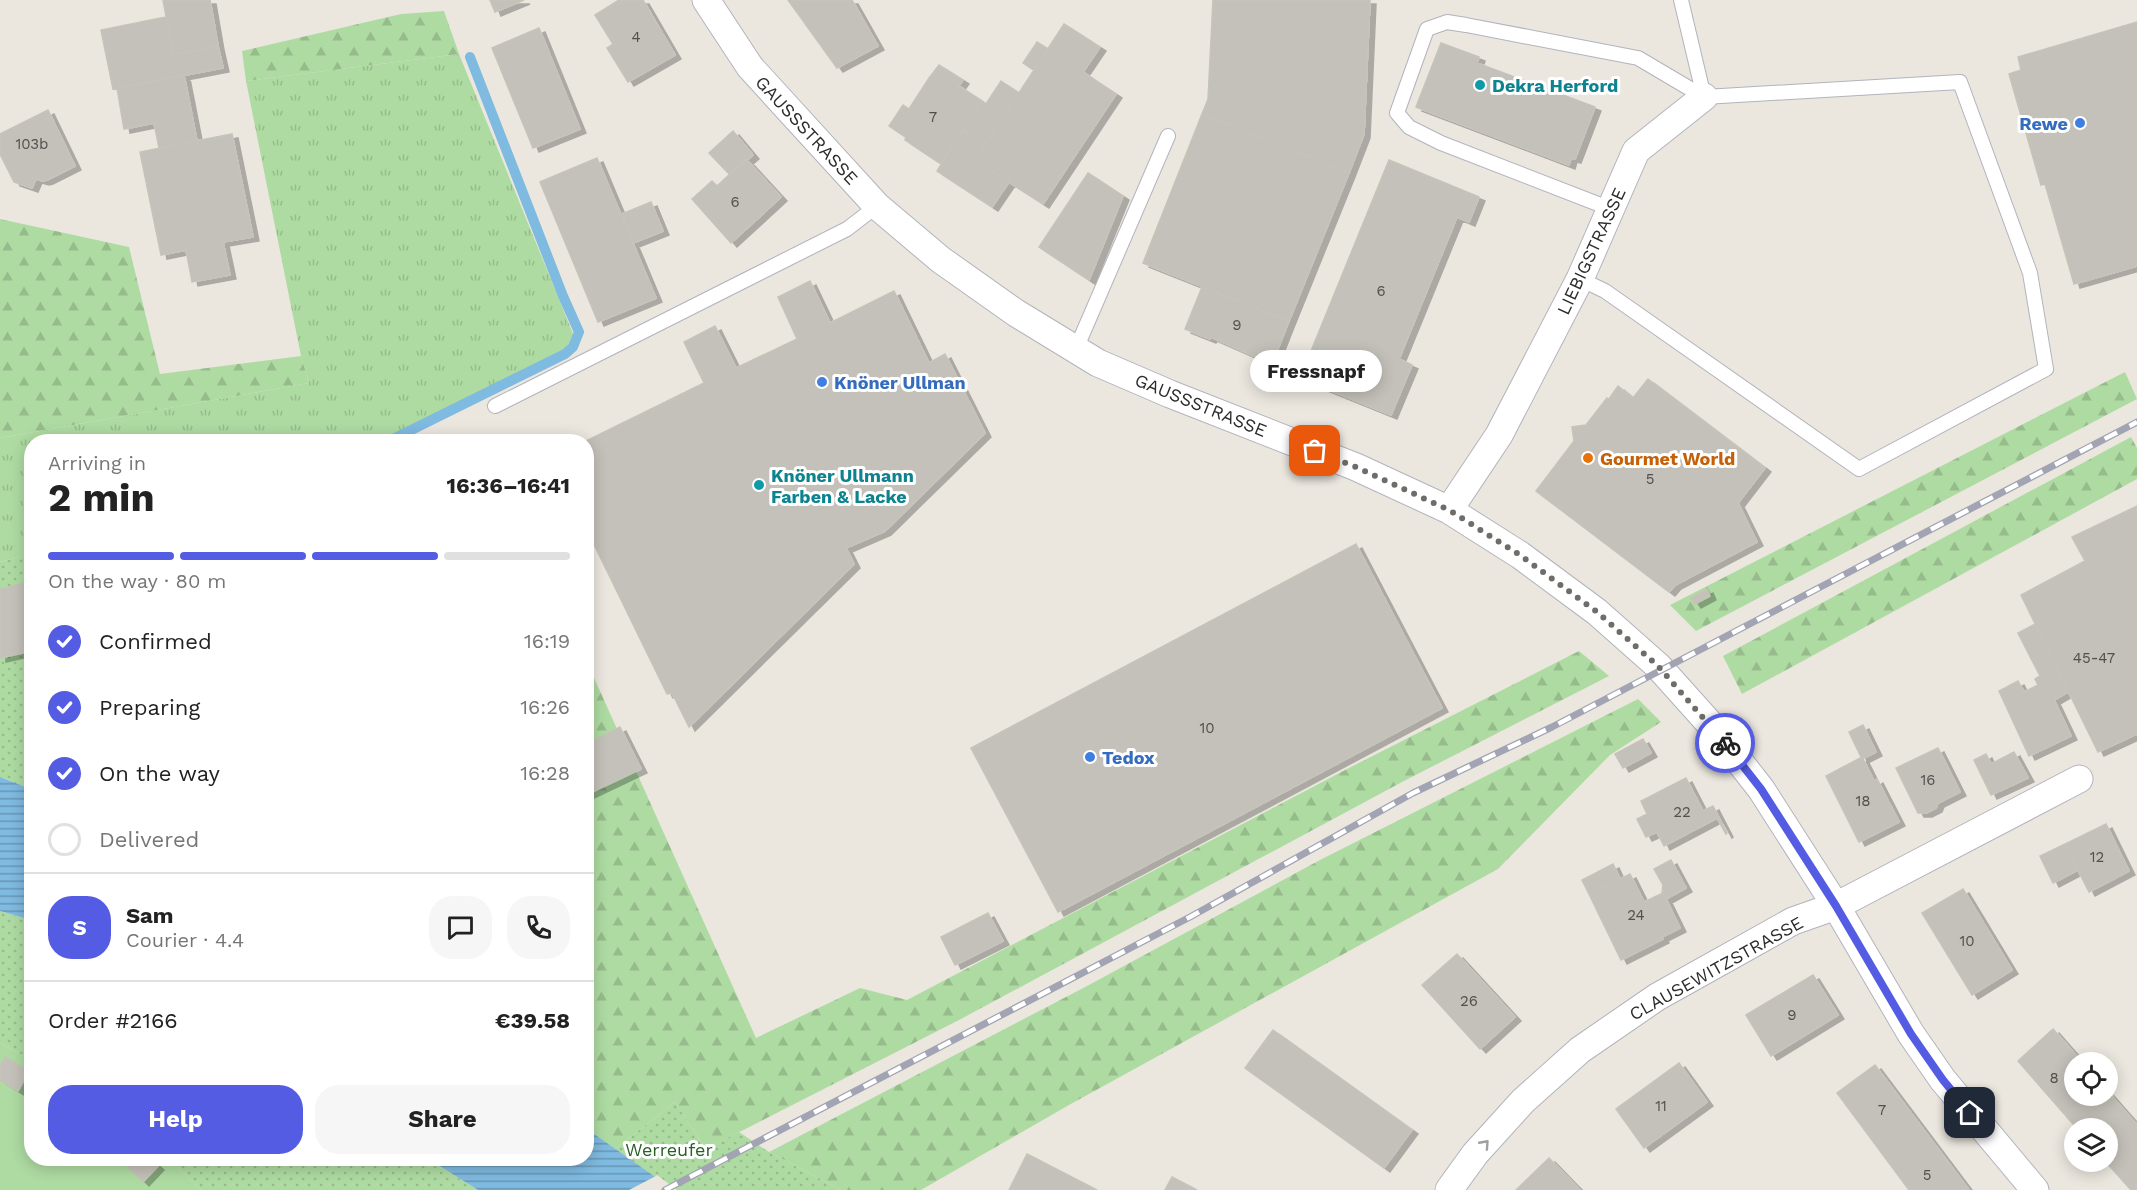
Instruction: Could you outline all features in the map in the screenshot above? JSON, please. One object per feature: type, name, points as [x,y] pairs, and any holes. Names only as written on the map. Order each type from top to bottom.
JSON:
[{"type":"street","name":"GAUSSSTRASSE","points":[[706,0],[750,67],[878,206],[941,260],[1016,313],[1098,363],[1170,394],[1356,467],[1449,510],[1520,555],[1597,612],[1658,666],[1710,724],[1761,789],[1836,906]]},
{"type":"street","name":"LIEBIGSTRASSE","points":[[1449,510],[1498,435],[1580,279],[1636,151],[1704,97]]},
{"type":"street","name":"CLAUSEWITZSTRASSE","points":[[1449,1190],[1475,1154],[1523,1101],[1580,1050],[1657,997],[1792,921],[1836,906],[2079,779]]},
{"type":"street","points":[[1836,906],[1911,1034],[1937,1071],[1983,1130],[2036,1190]]},
{"type":"lane","points":[[1681,0],[1704,97]]},
{"type":"lane","points":[[1580,279],[1605,291],[1858,469],[2046,369],[2030,273],[1960,82],[1704,97],[1638,58],[1448,22],[1427,29],[1397,113],[1409,127],[1441,143],[1611,209]]},
{"type":"lane","points":[[1076,349],[1168,136]]},
{"type":"lane","points":[[495,406],[847,229],[878,206]]},
{"type":"green space","points":[[444,11],[459,54],[246,81],[242,51],[401,14]]},
{"type":"green space","points":[[459,54],[574,336],[564,352],[397,434],[24,434],[24,556],[0,562],[0,438],[309,383],[301,356],[246,81]]},
{"type":"green space","points":[[0,219],[129,247],[160,374],[301,356],[309,383],[0,438]]},
{"type":"green space","points":[[2125,372],[2137,399],[1696,631],[1670,605]]},
{"type":"green space","points":[[2131,437],[2137,448],[2137,479],[1742,694],[1723,656]]},
{"type":"green space","points":[[24,556],[24,786],[0,777],[0,562]]},
{"type":"green space","points":[[1579,651],[1609,676],[1402,782],[959,1020],[706,1149],[675,1102],[615,1149],[594,1134],[594,678],[756,1038],[860,988],[907,1000],[1347,769]]},
{"type":"green space","points":[[1638,699],[1661,722],[1610,755],[1498,869],[1069,1105],[921,1190],[841,1190],[769,1152],[1087,986],[1320,860]]},
{"type":"green space","points":[[0,911],[24,918],[24,1056],[0,1043]]},
{"type":"green space","points":[[0,1043],[24,1056],[24,1166],[176,1166],[201,1190],[0,1190]]},
{"type":"green space","name":"Werreufer","points":[[675,1102],[706,1149],[739,1132],[769,1152],[841,1190],[674,1190],[615,1149]]},
{"type":"green space","points":[[176,1166],[440,1166],[478,1190],[201,1190]]},
{"type":"water","points":[[0,777],[24,786],[24,918],[0,911]]},
{"type":"water","points":[[594,1134],[674,1190],[478,1190],[440,1166],[594,1166]]},
{"type":"pier","points":[[657,1175],[677,1190],[629,1190],[654,1177]]},
{"type":"building","points":[[163,0],[210,0],[218,46],[173,55]]},
{"type":"building","points":[[490,0],[524,0],[495,12]]},
{"type":"building","points":[[619,0],[643,0],[675,55],[628,82],[607,48],[613,44],[595,15]]},
{"type":"building","points":[[788,0],[852,0],[878,46],[837,68]]},
{"type":"building","points":[[1213,0],[1370,0],[1364,134],[1349,173],[1202,114],[1208,99]]},
{"type":"building","points":[[166,17],[173,55],[218,46],[223,68],[113,89],[101,30]]},
{"type":"building","name":"Rewe","points":[[2137,22],[2137,266],[2074,284],[2045,184],[2041,185],[2009,74],[2021,70],[2018,57]]},
{"type":"building","points":[[1064,24],[1100,47],[1083,72],[1116,94],[1043,204],[975,160]]},
{"type":"building","points":[[539,28],[580,129],[533,148],[492,48]]},
{"type":"building","points":[[1037,42],[1048,49],[1034,70],[1023,63]]},
{"type":"building","name":"Dekra Herford","points":[[1441,43],[1479,57],[1477,63],[1595,107],[1575,159],[1571,158],[1569,165],[1416,107]]},
{"type":"building","points":[[939,65],[963,80],[953,94],[929,78]]},
{"type":"building","points":[[184,75],[197,141],[159,148],[154,123],[124,129],[117,88]]},
{"type":"building","points":[[929,78],[953,94],[959,86],[982,101],[941,164],[905,140],[906,137],[889,126],[903,105],[909,109]]},
{"type":"building","points":[[1001,81],[1019,93],[985,144],[963,130],[982,101],[986,104]]},
{"type":"building","points":[[48,110],[75,166],[47,180],[36,179],[32,188],[14,182],[0,154],[0,134]]},
{"type":"building","points":[[1202,114],[1349,173],[1289,321],[1143,263]]},
{"type":"building","points":[[963,130],[985,144],[975,160],[1009,182],[992,207],[937,171]]},
{"type":"building","points":[[733,131],[753,155],[730,175],[709,153]]},
{"type":"building","points":[[232,134],[253,237],[223,242],[230,275],[192,282],[186,250],[161,255],[140,152]]},
{"type":"building","points":[[597,158],[656,298],[598,322],[540,182]]},
{"type":"building","points":[[746,159],[781,197],[731,243],[692,199],[712,181],[717,186]]},
{"type":"building","points":[[1389,160],[1479,197],[1469,222],[1457,217],[1399,359],[1412,365],[1391,415],[1300,378]]},
{"type":"building","points":[[1088,173],[1123,196],[1089,280],[1039,247]]},
{"type":"building","points":[[651,202],[663,231],[633,243],[622,214]]},
{"type":"building","name":"Knöner Ullmann Farben & Lacke","points":[[810,281],[830,323],[894,291],[929,363],[945,354],[985,433],[885,531],[846,548],[854,564],[689,727],[672,693],[667,694],[594,544],[594,437],[704,383],[684,342],[715,326],[736,368],[797,339],[778,297]]},
{"type":"building","points":[[1202,287],[1289,321],[1272,364],[1211,337],[1210,339],[1185,329]]},
{"type":"building","points":[[1648,379],[1765,468],[1738,503],[1757,542],[1675,585],[1669,592],[1536,491],[1574,441],[1572,427],[1586,425],[1618,386],[1633,398]]},
{"type":"building","points":[[2137,506],[2137,734],[2098,752],[2021,595],[2085,561],[2072,537]]},
{"type":"building","points":[[1356,544],[1442,708],[1058,912],[971,748]]},
{"type":"building","points":[[24,583],[24,653],[0,658],[0,589]]},
{"type":"building","points":[[1707,589],[1710,596],[1695,604],[1691,598]]},
{"type":"building","points":[[2035,624],[2068,692],[2054,700],[2071,736],[2029,756],[1999,691],[2018,681],[2024,692],[2038,685],[2035,679],[2040,676],[2018,633]]},
{"type":"building","points":[[1863,725],[1876,752],[1862,759],[1849,732]]},
{"type":"building","points":[[620,727],[641,769],[594,791],[594,740]]},
{"type":"building","points":[[1643,739],[1651,753],[1623,768],[1615,754]]},
{"type":"building","points":[[1938,748],[1960,792],[1938,803],[1936,808],[1926,813],[1918,813],[1896,768]]},
{"type":"building","points":[[2014,752],[2028,778],[1991,795],[1974,760],[1986,754],[1991,764]]},
{"type":"building","points":[[1862,757],[1874,781],[1877,779],[1899,822],[1859,842],[1826,776]]},
{"type":"building","points":[[1686,778],[1703,811],[1713,806],[1727,833],[1717,818],[1664,846],[1657,832],[1646,837],[1637,819],[1647,814],[1641,801]]},
{"type":"building","points":[[2106,824],[2129,871],[2089,892],[2065,844]]},
{"type":"building","points":[[2065,844],[2078,870],[2053,883],[2040,856]]},
{"type":"building","points":[[1671,860],[1686,888],[1666,899],[1662,893],[1663,885],[1654,869]]},
{"type":"building","points":[[1613,864],[1620,879],[1589,894],[1582,880]]},
{"type":"building","points":[[1630,874],[1644,902],[1663,893],[1680,928],[1621,960],[1589,894]]},
{"type":"building","points":[[1963,889],[2012,970],[1972,995],[1922,913]]},
{"type":"building","points":[[988,913],[1003,941],[955,965],[941,937]]},
{"type":"building","points":[[1457,954],[1515,1017],[1480,1049],[1422,985]]},
{"type":"building","points":[[1813,975],[1838,1015],[1771,1056],[1746,1015]]},
{"type":"building","points":[[2053,1029],[2073,1052],[2064,1052],[2064,1106],[2091,1106],[2078,1118],[2068,1118],[2018,1061]]},
{"type":"building","points":[[1273,1030],[1412,1130],[1384,1168],[1245,1068]]},
{"type":"building","points":[[5,1057],[24,1068],[24,1080],[18,1091],[0,1080],[0,1066]]},
{"type":"building","points":[[1679,1063],[1707,1102],[1644,1148],[1616,1109]]},
{"type":"building","points":[[1875,1065],[1969,1190],[1909,1190],[1837,1093]]},
{"type":"building","points":[[2118,1103],[2137,1125],[2137,1190],[2131,1190],[2115,1172],[2118,1172],[2118,1118],[2078,1118],[2091,1106],[2118,1106]]},
{"type":"building","points":[[1027,1154],[1097,1190],[1009,1190]]},
{"type":"building","points":[[1549,1158],[1580,1190],[1516,1190]]},
{"type":"building","points":[[127,1166],[158,1166],[143,1182]]},
{"type":"building","points":[[1172,1177],[1197,1190],[1165,1190]]},
{"type":"waterway","points":[[403,434],[565,354],[573,347],[579,332],[470,57]]},
{"type":"railway","points":[[665,1190],[1190,917],[1413,793],[1552,727],[2137,422]]},
{"type":"way so far","points":[[1315,451],[1356,467],[1449,510],[1520,555],[1597,612],[1658,666],[1725,743]]},
{"type":"place","name":"Dekra Herford","points":[[1480,85]]},
{"type":"place","name":"Rewe","points":[[2080,123]]},
{"type":"place","name":"Knöner Ullman","points":[[822,382]]},
{"type":"place","name":"Fressnapf","points":[[1315,451]]},
{"type":"place","name":"Gourmet World","points":[[1588,458]]},
{"type":"place","name":"Knöner Ullmann Farben & Lacke","points":[[759,485]]},
{"type":"place","name":"Tedox","points":[[1090,757]]},
{"type":"route","points":[[1725,743],[1761,789],[1836,906],[1911,1034],[1943,1080],[1970,1113]]}]
